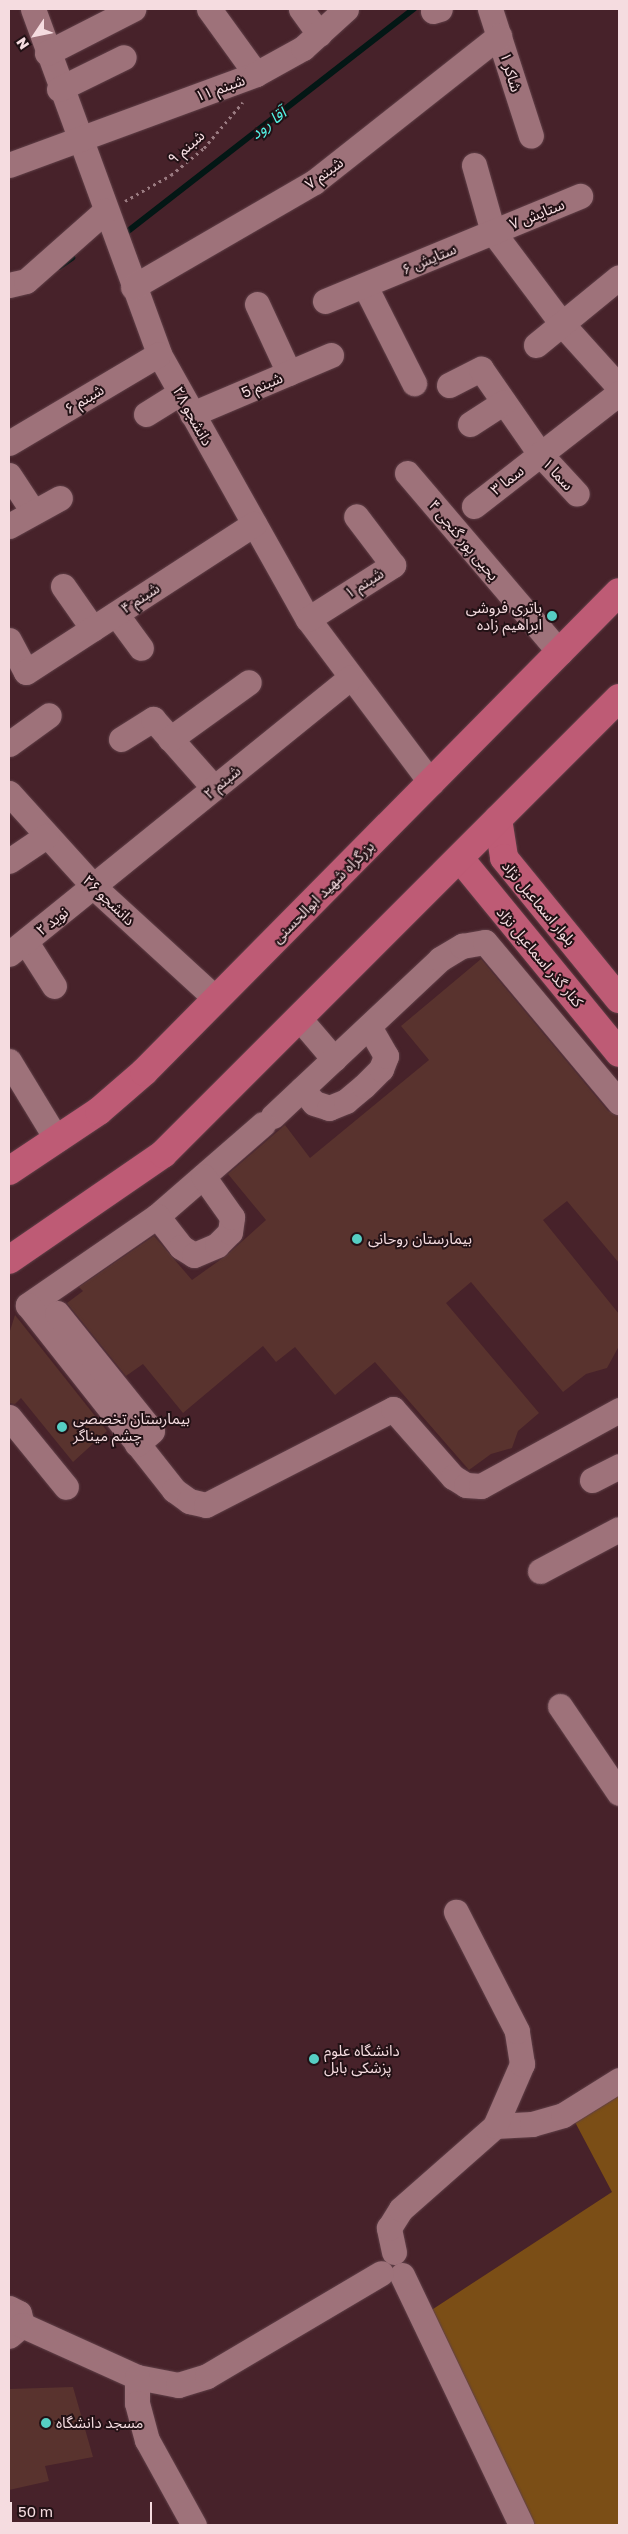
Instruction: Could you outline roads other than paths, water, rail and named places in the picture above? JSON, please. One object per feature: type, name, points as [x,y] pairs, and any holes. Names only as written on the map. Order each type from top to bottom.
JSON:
[{"type":"main road","name":"بزرگراه شهید ابوالحسنی","points":[[9,1171],[57,1140],[119,1095],[216,1000],[619,592]]},
{"type":"main road","points":[[9,1260],[150,1165],[619,698]]},
{"type":"main road","points":[[498,819],[504,858]]},
{"type":"main road","name":"بلوار اسماعیل نژاد","points":[[462,861],[472,856],[504,858],[616,988]]},
{"type":"main road","points":[[420,897],[462,861]]},
{"type":"main road","name":"کنار گذر اسماعیل نژاد","points":[[462,861],[619,1053]]},
{"type":"street","name":"دانشجو ۲۸","points":[[33,9],[59,89],[132,287],[159,354],[308,619],[431,783]]},
{"type":"street","points":[[47,52],[133,9]]},
{"type":"street","points":[[209,9],[256,74]]},
{"type":"street","points":[[301,9],[319,34]]},
{"type":"street","name":"شبنم ۱۱","points":[[9,165],[256,74],[319,34],[346,9]]},
{"type":"street","name":"شاکر ۱","points":[[490,9],[530,136]]},
{"type":"street","name":"شبنم ۷","points":[[132,287],[314,182],[499,36]]},
{"type":"street","points":[[59,89],[124,57]]},
{"type":"street","points":[[474,165],[493,232],[562,324],[619,387]]},
{"type":"street","name":"ستایش ۷","points":[[493,232],[580,196]]},
{"type":"street","points":[[9,286],[26,281],[105,211]]},
{"type":"street","name":"ستایش ۶","points":[[325,301],[493,232]]},
{"type":"street","points":[[536,345],[619,277]]},
{"type":"street","points":[[365,286],[414,383]]},
{"type":"street","points":[[257,304],[289,373]]},
{"type":"street","name":"شبنم ۶","points":[[9,443],[159,354]]},
{"type":"street","name":"شبنم 5","points":[[192,414],[331,355]]},
{"type":"street","name":"سما ۱","points":[[449,385],[481,369],[540,454],[577,494]]},
{"type":"street","points":[[146,414],[180,393]]},
{"type":"street","name":"سما ۳","points":[[474,506],[619,393]]},
{"type":"street","points":[[470,424],[504,402]]},
{"type":"street","name":"یحیی پور گنجی ۴","points":[[407,473],[560,653]]},
{"type":"street","points":[[9,475],[32,510]]},
{"type":"street","points":[[9,526],[32,510],[60,498]]},
{"type":"street","name":"شبنم ۱","points":[[308,619],[393,565],[356,516]]},
{"type":"street","name":"شبنم ۴","points":[[9,640],[26,672],[254,524]]},
{"type":"street","points":[[63,586],[93,629]]},
{"type":"street","points":[[116,614],[141,648]]},
{"type":"street","name":"شبنم ۲","points":[[95,888],[351,677]]},
{"type":"street","points":[[170,739],[249,682]]},
{"type":"street","points":[[9,744],[49,715]]},
{"type":"street","points":[[121,738],[152,719],[214,788]]},
{"type":"street","name":"دانشجو ۲۶","points":[[9,792],[46,836],[95,888],[216,1000]]},
{"type":"street","points":[[9,861],[46,836]]},
{"type":"street","name":"نوید ۲","points":[[17,948],[95,888]]},
{"type":"street","points":[[619,1102],[485,942],[462,946],[440,959],[268,1120],[157,1216],[28,1305],[174,1490],[189,1502],[206,1505],[393,1409],[453,1477],[466,1485],[481,1486],[619,1410]]},
{"type":"street","points":[[17,948],[54,986]]},
{"type":"street","points":[[299,1018],[334,1059]]},
{"type":"street","points":[[302,1089],[314,1103],[329,1108],[346,1101],[364,1086],[381,1069],[386,1056],[369,1026]]},
{"type":"street","points":[[9,1061],[57,1140]]},
{"type":"street","points":[[157,1216],[180,1247],[194,1255],[217,1245],[230,1232],[232,1217],[203,1176]]},
{"type":"street","points":[[58,1313],[152,1431],[137,1444]]},
{"type":"street","points":[[9,1417],[66,1487]]},
{"type":"street","points":[[592,1480],[619,1466]]},
{"type":"street","points":[[540,1571],[619,1529]]},
{"type":"street","points":[[560,1706],[619,1793]]},
{"type":"street","points":[[13,2323],[137,2378],[178,2385],[207,2376],[391,2274],[404,2258],[394,2252],[389,2228],[402,2209],[495,2126],[522,2064],[517,2031],[456,1912]]},
{"type":"street","points":[[495,2126],[532,2124],[563,2115],[619,2080]]},
{"type":"street","points":[[391,2274],[522,2525]]},
{"type":"street","points":[[137,2378],[137,2404],[147,2440],[194,2525]]},
{"type":"waterway","name":"آقا رود","points":[[122,236],[414,9]]},
{"type":"waterway","name":"آقا رود","points":[[59,267],[72,258]]},
{"type":"place","name":"باتری فروشی ابراهیم زاده","points":[[552,616]]},
{"type":"place","name":"بیمارستان روحانی","points":[[357,1239]]},
{"type":"place","name":"بیمارستان تخصصی چشم میناگر","points":[[62,1427]]},
{"type":"place","name":"دانشگاه علوم پزشکی بابل","points":[[314,2059]]},
{"type":"place","name":"مسجد دانشگاه","points":[[46,2423]]}]
